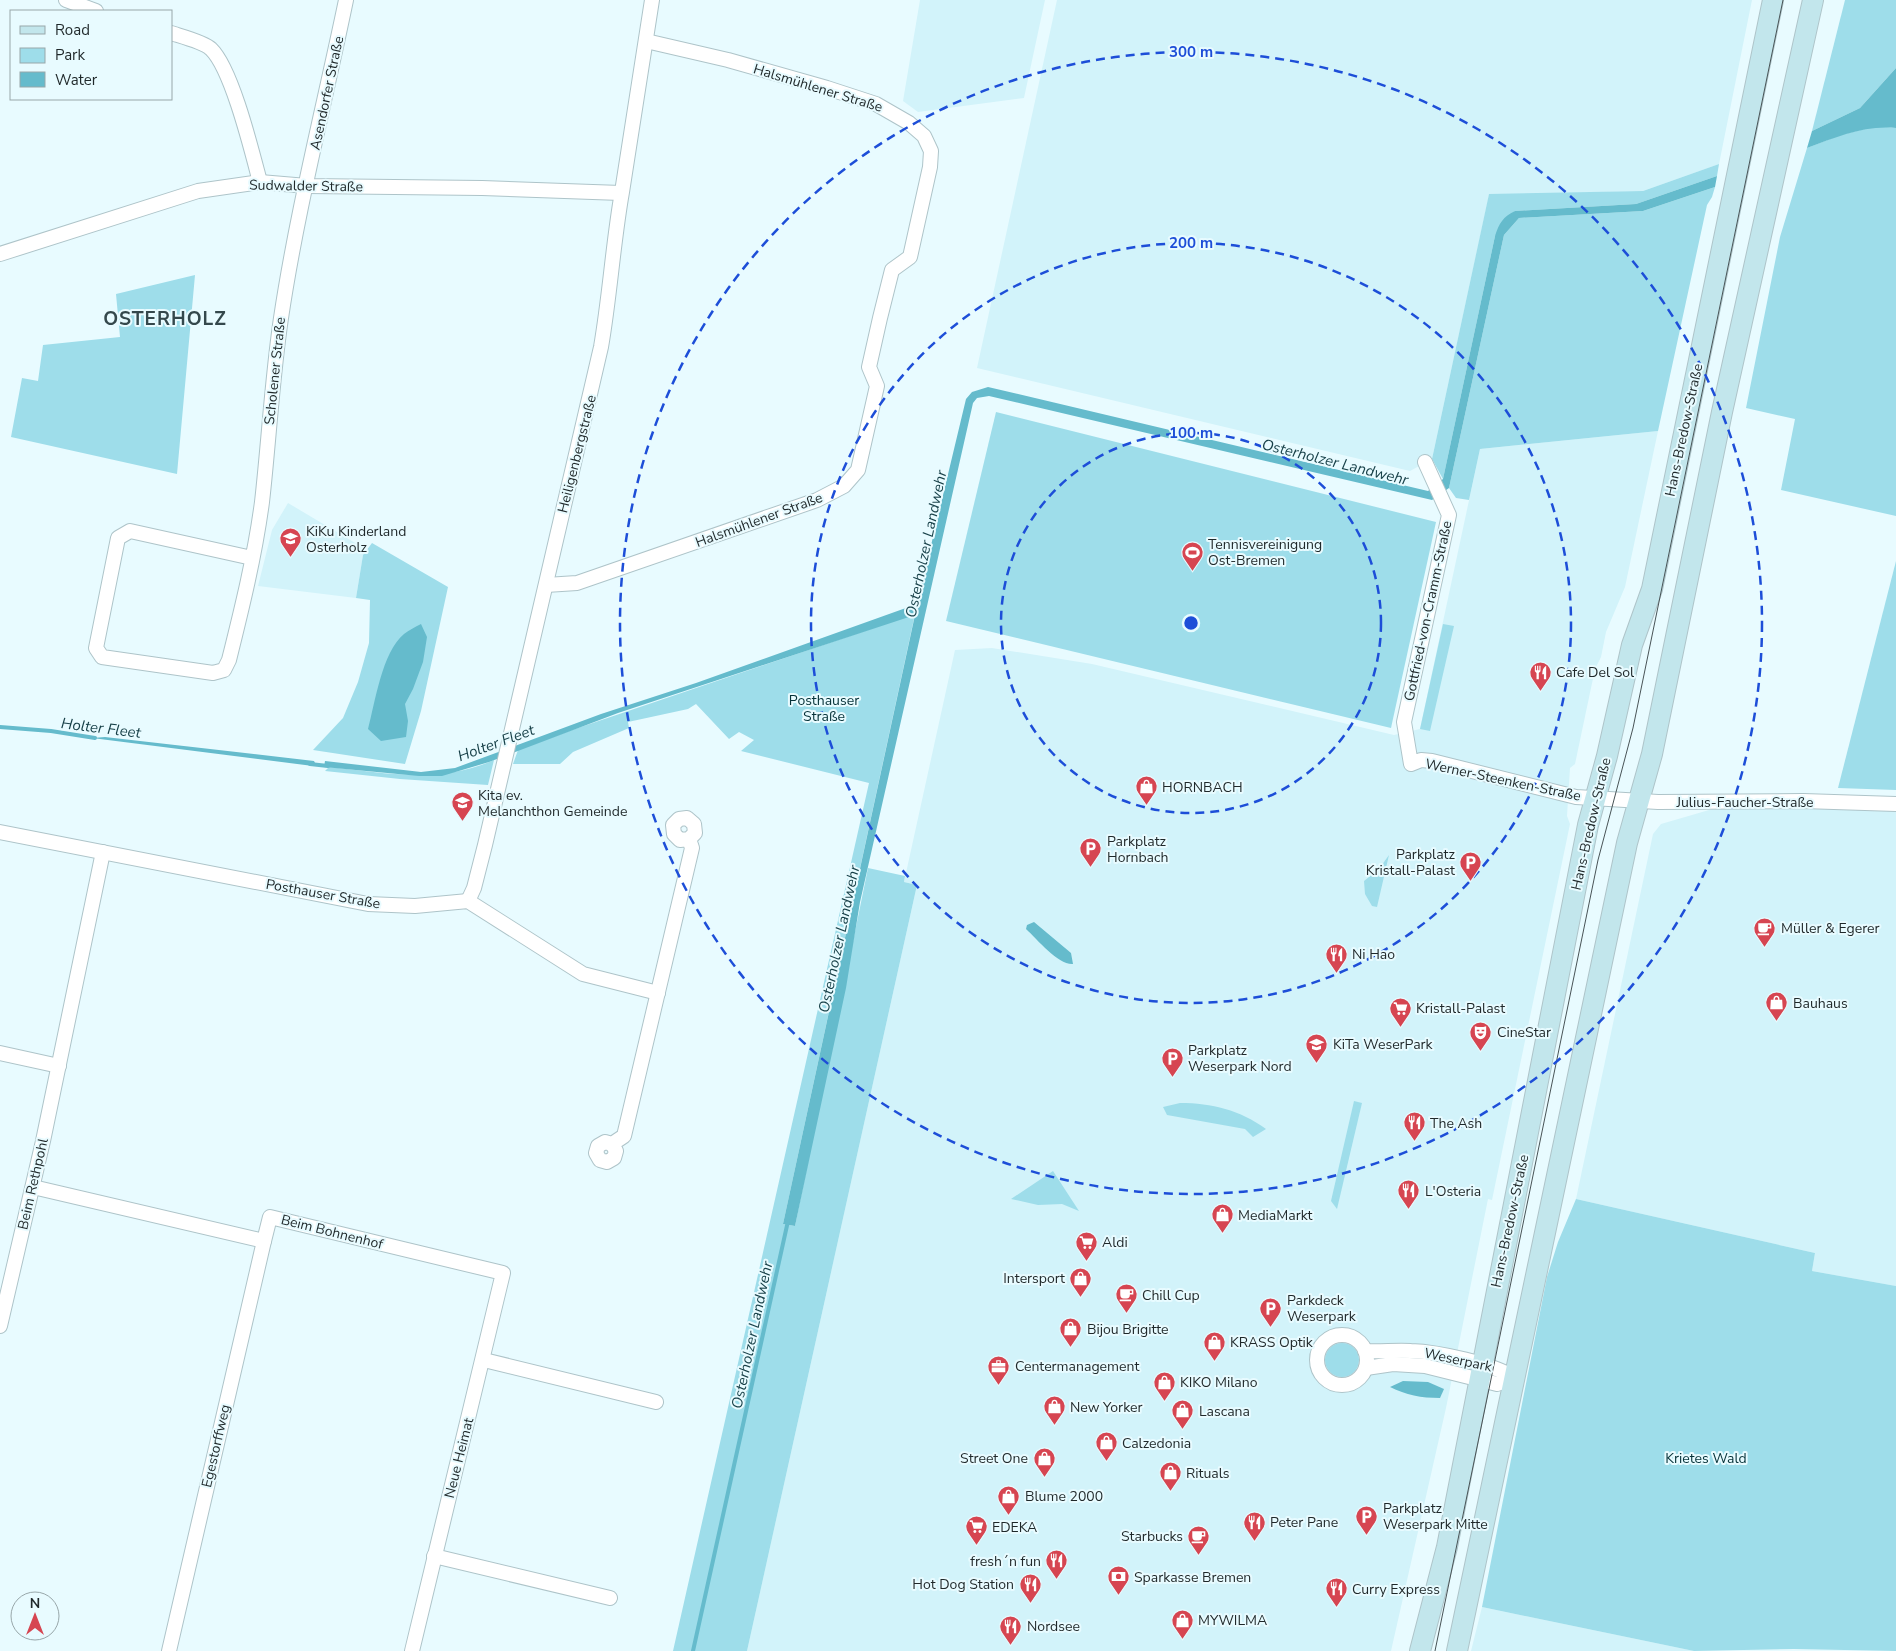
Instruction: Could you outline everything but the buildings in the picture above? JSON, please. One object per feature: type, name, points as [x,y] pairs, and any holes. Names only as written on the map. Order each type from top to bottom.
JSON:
[{"type":"main road","name":"Hans-Bredow-Straße","points":[[1420,1651],[1447,1547],[1595,799],[1607,756],[1632,646],[1652,589],[1773,0]]},
{"type":"main road","points":[[1458,1651],[1625,852],[1652,754],[1722,412],[1813,0]]},
{"type":"street","points":[[66,0],[93,10]]},
{"type":"street","name":"Asendorfer Straße","points":[[307,186],[346,0]]},
{"type":"street","name":"Heiligenbergstraße","points":[[468,901],[474,888],[601,347],[613,275],[621,193],[631,145],[652,0]]},
{"type":"street","points":[[172,32],[210,48],[225,71],[251,148],[260,182]]},
{"type":"street","name":"Halsmühlener Straße","points":[[546,585],[577,583],[817,500],[844,486],[858,470],[877,386],[869,367],[892,270],[910,257],[930,167],[931,151],[924,136],[909,123],[876,104],[735,62],[646,41]]},
{"type":"street","name":"Sudwalder Straße","points":[[0,254],[198,191],[260,182],[307,186],[482,188],[621,193]]},
{"type":"street","name":"Scholener Straße","points":[[252,558],[130,531],[118,538],[96,648],[102,657],[213,673],[224,670],[231,656],[252,558],[265,478],[280,321],[290,259],[307,186]]},
{"type":"street","name":"Gottfried-von-Cramm-Straße","points":[[1411,764],[1404,722],[1449,515],[1425,462]]},
{"type":"street","name":"Werner-Steenken-Straße","points":[[1411,764],[1421,760],[1432,761],[1561,794],[1595,799]]},
{"type":"street","name":"Julius-Faucher-Straße","points":[[1595,799],[1896,804]]},
{"type":"street","name":"Posthauser Straße","points":[[0,832],[368,904],[416,906],[468,901]]},
{"type":"street","points":[[612,1144],[624,1136],[692,848],[689,839]]},
{"type":"street","name":"Beim Rethpohl","points":[[0,1326],[3,1301],[33,1188],[103,852]]},
{"type":"street","points":[[468,901],[583,974],[658,993]]},
{"type":"street","points":[[0,1053],[59,1066]]},
{"type":"street","points":[[33,1188],[264,1241]]},
{"type":"street","name":"Beim Bohnenhof","points":[[264,1241],[270,1217],[503,1273]]},
{"type":"street","name":"Egestorffweg","points":[[169,1651],[264,1241]]},
{"type":"street","name":"Neue Heimat","points":[[412,1651],[484,1360],[503,1273]]},
{"type":"street","points":[[1340,1336],[1355,1339],[1365,1351],[1366,1368],[1355,1382],[1346,1385],[1336,1384],[1322,1375],[1317,1362],[1322,1347],[1327,1341],[1340,1336]]},
{"type":"street","name":"Weserpark","points":[[1365,1351],[1414,1351],[1481,1373]]},
{"type":"street","points":[[484,1360],[656,1402]]},
{"type":"street","name":"Weserpark","points":[[1366,1368],[1382,1364],[1408,1364],[1481,1373],[1500,1369],[1515,1378]]},
{"type":"street","points":[[434,1556],[610,1598]]},
{"type":"shaded area","points":[[920,0],[1045,0],[1024,98],[918,112],[903,101]]},
{"type":"shaded area","points":[[1057,0],[1752,0],[1719,164],[1643,191],[1489,195],[1432,459],[1410,471],[977,368]]},
{"type":"shaded area","points":[[1658,431],[1625,587],[1606,632],[1601,657],[1595,669],[1575,764],[1570,768],[1567,816],[1570,824],[1492,1200],[1488,1199],[1446,1408],[1391,1651],[747,1651],[917,885],[904,882],[955,650],[992,648],[1092,664],[1394,735],[1420,729],[1480,449]]},
{"type":"shaded area","points":[[288,503],[367,550],[363,555],[356,598],[258,586],[272,530]]},
{"type":"shaded area","points":[[1740,801],[1896,804],[1896,1286],[1812,1271],[1815,1253],[1576,1199],[1653,834],[1661,824]]},
{"type":"shaded area","points":[[1482,1607],[1694,1651],[1471,1651]]},
{"type":"green space","points":[[1845,0],[1896,0],[1896,68],[1860,108],[1812,131]]},
{"type":"green space","points":[[1877,126],[1896,128],[1896,516],[1781,490],[1795,419],[1746,408],[1780,237],[1807,148],[1840,135]]},
{"type":"green space","points":[[1719,164],[1717,176],[1636,204],[1515,211],[1495,236],[1443,479],[1432,459],[1489,194],[1643,191]]},
{"type":"green space","points":[[1715,187],[1707,205],[1658,431],[1480,449],[1469,500],[1456,498],[1449,488],[1504,235],[1519,218],[1643,211]]},
{"type":"green space","points":[[195,275],[177,474],[11,437],[22,378],[38,381],[43,345],[120,337],[116,294]]},
{"type":"green space","name":"Tennisvereinigung Ost-Bremen","points":[[996,412],[1436,522],[1391,728],[946,621]]},
{"type":"green space","points":[[372,543],[448,587],[421,711],[405,764],[313,750],[343,718],[358,682],[369,643],[370,600],[356,598],[363,555]]},
{"type":"green space","points":[[1896,561],[1896,790],[1838,788]]},
{"type":"green space","points":[[915,614],[783,1224],[795,1226],[868,868],[905,876],[904,882],[917,885],[747,1651],[673,1651],[869,783],[741,751],[754,740],[739,732],[729,739],[696,704],[688,709],[628,722],[629,728],[573,752],[560,764],[513,764],[518,750]]},
{"type":"green space","points":[[1443,624],[1454,626],[1430,731],[1420,729]]},
{"type":"green space","points":[[494,760],[488,785],[400,779],[325,771],[329,767],[391,774],[433,774],[454,772]]},
{"type":"green space","points":[[1389,855],[1377,907],[1372,906],[1365,894],[1364,881],[1379,869]]},
{"type":"green space","points":[[1354,1101],[1362,1103],[1337,1209],[1331,1201]]},
{"type":"green space","points":[[1180,1103],[1203,1104],[1236,1112],[1266,1129],[1253,1137],[1245,1129],[1167,1115],[1163,1107]]},
{"type":"green space","points":[[1053,1171],[1079,1211],[1062,1204],[1038,1205],[1011,1199]]},
{"type":"green space","name":"Krietes Wald","points":[[1576,1199],[1815,1253],[1812,1271],[1896,1286],[1896,1651],[1794,1649],[1694,1651],[1482,1607],[1547,1277],[1558,1242]]},
{"type":"green space","points":[[1342,1343],[1354,1348],[1359,1360],[1354,1372],[1342,1377],[1330,1372],[1325,1360],[1330,1348]]},
{"type":"water","points":[[1896,68],[1896,128],[1862,130],[1807,148],[1812,131],[1860,108]]},
{"type":"water","points":[[1717,176],[1715,187],[1643,211],[1519,218],[1504,235],[1449,488],[1432,500],[989,396],[977,398],[973,403],[860,902],[846,988],[795,1226],[783,1224],[915,615],[618,713],[489,762],[442,776],[419,776],[324,767],[325,761],[421,772],[455,768],[601,714],[696,683],[917,604],[966,399],[972,392],[988,387],[1428,491],[1443,479],[1495,236],[1504,218],[1515,211],[1636,204]]},
{"type":"water","points":[[421,624],[427,637],[423,662],[405,704],[408,721],[406,737],[381,741],[368,729],[380,678],[396,642]]},
{"type":"water","points":[[105,737],[314,761],[315,763],[313,766],[92,738]]},
{"type":"water","points":[[1034,922],[1071,953],[1073,964],[1067,963],[1055,956],[1026,929],[1027,925]]},
{"type":"water","points":[[1403,1381],[1428,1382],[1444,1389],[1440,1398],[1433,1398],[1408,1394],[1390,1387]]},
{"type":"waterway","name":"Holter Fleet","points":[[0,727],[51,731],[95,738]]},
{"type":"waterway","name":"Holter Fleet","points":[[310,764],[328,766]]},
{"type":"waterway","name":"Osterholzer Landwehr","points":[[693,1651],[788,1221]]},
{"type":"tram line","points":[[1435,1651],[1598,860],[1633,728],[1783,0]]},
{"type":"place","name":"KiKu Kinderland Osterholz","points":[[290,558]]},
{"type":"place","name":"Tennisvereinigung Ost-Bremen","points":[[1192,571]]},
{"type":"place","name":"Cafe Del Sol","points":[[1540,691]]},
{"type":"place","name":"HORNBACH","points":[[1146,806]]},
{"type":"place","name":"Kita ev. Melanchthon Gemeinde","points":[[462,822]]},
{"type":"place","name":"Parkplatz Hornbach","points":[[1091,868]]},
{"type":"place","name":"Parkplatz Kristall-Palast","points":[[1471,881]]},
{"type":"place","name":"Müller & Egerer","points":[[1765,947]]},
{"type":"place","name":"Ni Hao","points":[[1336,973]]},
{"type":"place","name":"Bauhaus","points":[[1777,1022]]},
{"type":"place","name":"Kristall-Palast","points":[[1400,1027]]},
{"type":"place","name":"CineStar","points":[[1481,1051]]},
{"type":"place","name":"KiTa WeserPark","points":[[1317,1063]]},
{"type":"place","name":"Parkplatz Weserpark Nord","points":[[1172,1077]]},
{"type":"place","name":"The Ash","points":[[1414,1142]]},
{"type":"place","name":"L'Osteria","points":[[1409,1210]]},
{"type":"place","name":"MediaMarkt","points":[[1222,1234]]},
{"type":"place","name":"Aldi","points":[[1086,1261]]},
{"type":"place","name":"Intersport","points":[[1081,1297]]},
{"type":"place","name":"Chill Cup","points":[[1126,1314]]},
{"type":"place","name":"Parkdeck Weserpark","points":[[1271,1327]]},
{"type":"place","name":"Bijou Brigitte","points":[[1071,1348]]},
{"type":"place","name":"KRASS Optik","points":[[1214,1361]]},
{"type":"place","name":"Centermanagement","points":[[999,1385]]},
{"type":"place","name":"KIKO Milano","points":[[1164,1401]]},
{"type":"place","name":"New Yorker","points":[[1054,1426]]},
{"type":"place","name":"Lascana","points":[[1183,1430]]},
{"type":"place","name":"Calzedonia","points":[[1106,1462]]},
{"type":"place","name":"Street One","points":[[1044,1477]]},
{"type":"place","name":"Rituals","points":[[1170,1492]]},
{"type":"place","name":"Blume 2000","points":[[1009,1515]]},
{"type":"place","name":"Parkplatz Weserpark Mitte","points":[[1367,1535]]},
{"type":"place","name":"Peter Pane","points":[[1254,1541]]},
{"type":"place","name":"EDEKA","points":[[976,1546]]},
{"type":"place","name":"Starbucks","points":[[1199,1555]]},
{"type":"place","name":"fresh´n fun","points":[[1057,1580]]},
{"type":"place","name":"Sparkasse Bremen","points":[[1118,1596]]},
{"type":"place","name":"Hot Dog Station","points":[[1030,1603]]},
{"type":"place","name":"Curry Express","points":[[1336,1608]]},
{"type":"place","name":"MYWILMA","points":[[1182,1639]]},
{"type":"place","name":"Nordsee","points":[[1011,1645]]},
{"type":"district","name":"OSTERHOLZ","points":[[165,319]]}]
